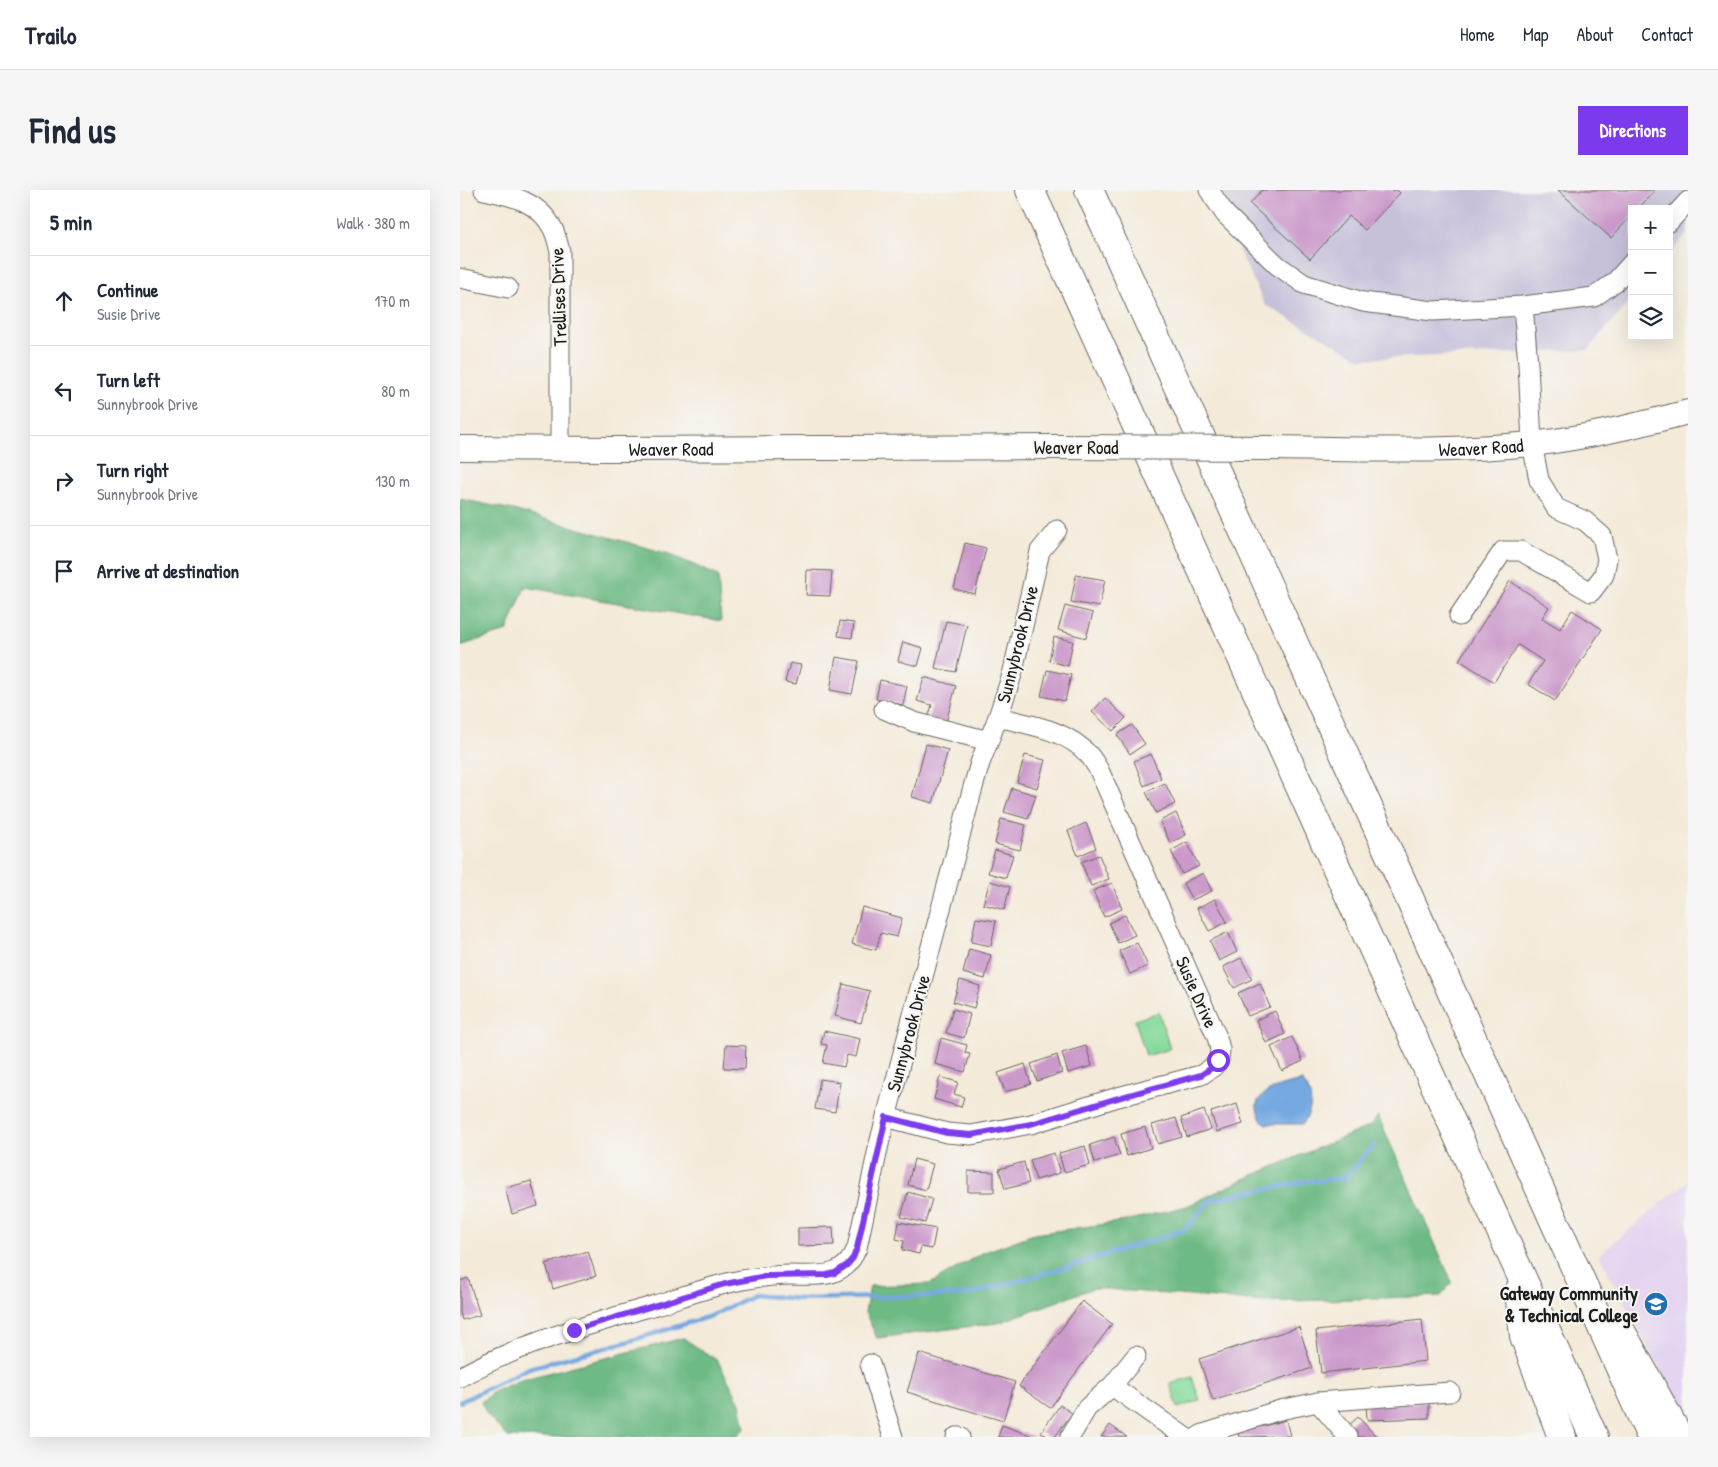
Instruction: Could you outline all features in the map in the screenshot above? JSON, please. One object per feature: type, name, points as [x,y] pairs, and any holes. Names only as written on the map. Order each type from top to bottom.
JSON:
[{"type":"highway","points":[[1030,190],[1594,1437]]},
{"type":"highway","points":[[1089,190],[1650,1437]]},
{"type":"highway","points":[[1490,1078],[1679,1437]]},
{"type":"highway","points":[[1516,1264],[1524,1336],[1562,1437]]},
{"type":"main road","name":"Weaver Road","points":[[460,448],[1056,447],[1419,449],[1490,447],[1584,436],[1688,412]]},
{"type":"street","name":"Trellises Drive","points":[[484,190],[526,201],[539,210],[553,229],[560,252],[560,449]]},
{"type":"street","points":[[1209,190],[1224,214],[1277,265],[1304,284],[1363,302],[1433,311],[1523,306],[1594,297],[1614,282],[1628,267]]},
{"type":"street","points":[[1673,218],[1688,201]]},
{"type":"street","points":[[460,278],[508,288]]},
{"type":"street","points":[[1459,616],[1503,551],[1521,551],[1591,592],[1604,575],[1607,559],[1602,536],[1585,521],[1556,508],[1539,480],[1532,443],[1523,306]]},
{"type":"street","name":"Sunnybrook Drive","points":[[460,1377],[495,1359],[574,1330],[725,1284],[766,1276],[827,1275],[842,1269],[853,1258],[857,1248],[886,1117],[972,791],[998,718],[1020,643],[1040,551],[1057,530]]},
{"type":"street","points":[[884,709],[914,722],[989,741]]},
{"type":"street","name":"Susie Drive","points":[[886,1117],[947,1133],[971,1135],[1031,1124],[1201,1075],[1213,1067],[1218,1060],[1220,1049],[1217,1037],[1099,770],[1082,748],[1053,731],[998,718]]},
{"type":"street","points":[[1070,1437],[1087,1408],[1112,1386],[1136,1356]]},
{"type":"street","points":[[870,1364],[893,1437]]},
{"type":"street","points":[[1112,1386],[1185,1437]]},
{"type":"street","points":[[1198,1437],[1280,1410],[1318,1402],[1450,1392]]},
{"type":"street","points":[[1318,1402],[1348,1437]]},
{"type":"shaded area","points":[[1210,190],[1688,190],[1688,233],[1673,250],[1673,205],[1628,205],[1628,304],[1588,350],[1361,359],[1265,305]]},
{"type":"shaded area","name":"Gateway Community & Technical College","points":[[1688,1181],[1688,1423],[1599,1255]]},
{"type":"green space","points":[[460,499],[513,510],[669,554],[718,576],[721,621],[525,587],[507,631],[460,646]]},
{"type":"green space","points":[[1159,1012],[1170,1049],[1146,1056],[1135,1020]]},
{"type":"green space","points":[[1378,1116],[1452,1282],[1441,1296],[1264,1302],[1094,1288],[998,1323],[877,1338],[865,1312],[870,1286],[930,1284],[982,1253],[1034,1234],[1126,1221],[1187,1206],[1242,1180],[1370,1126]]},
{"type":"green space","points":[[683,1338],[718,1361],[740,1403],[745,1428],[736,1437],[508,1437],[488,1416],[481,1402],[496,1390],[524,1379]]},
{"type":"green space","points":[[1192,1377],[1200,1400],[1178,1408],[1170,1384]]},
{"type":"water","points":[[1302,1081],[1309,1092],[1311,1102],[1303,1124],[1267,1124],[1261,1120],[1257,1106],[1261,1097],[1278,1087]]},
{"type":"building","points":[[1262,190],[1397,190],[1400,193],[1365,230],[1349,216],[1310,259],[1250,204]]},
{"type":"building","points":[[1558,190],[1655,190],[1642,205],[1628,205],[1628,219],[1611,238]]},
{"type":"building","points":[[965,543],[986,548],[975,594],[954,589]]},
{"type":"building","points":[[807,570],[832,571],[830,596],[806,595]]},
{"type":"building","points":[[1076,575],[1105,580],[1099,607],[1071,602]]},
{"type":"building","points":[[1510,581],[1549,607],[1542,618],[1560,629],[1572,610],[1602,629],[1555,701],[1528,684],[1543,661],[1518,645],[1494,682],[1459,660]]},
{"type":"building","points":[[1065,606],[1093,613],[1086,638],[1058,630]]},
{"type":"building","points":[[840,621],[854,623],[852,638],[838,636]]},
{"type":"building","points":[[946,621],[967,625],[956,672],[935,668]]},
{"type":"building","points":[[1054,637],[1073,641],[1068,666],[1049,661]]},
{"type":"building","points":[[903,642],[923,648],[918,666],[898,661]]},
{"type":"building","points":[[836,657],[859,661],[852,694],[830,690]]},
{"type":"building","points":[[790,663],[801,665],[796,684],[785,682]]},
{"type":"building","points":[[1047,670],[1071,675],[1065,701],[1041,696]]},
{"type":"building","points":[[924,677],[956,686],[946,723],[928,718],[932,705],[917,701]]},
{"type":"building","points":[[880,680],[907,686],[903,705],[876,699]]},
{"type":"building","points":[[1105,698],[1126,718],[1113,731],[1092,712]]},
{"type":"building","points":[[1132,725],[1145,744],[1130,754],[1117,735]]},
{"type":"building","points":[[926,744],[948,750],[933,803],[912,797]]},
{"type":"building","points":[[1151,754],[1161,778],[1144,786],[1134,761]]},
{"type":"building","points":[[1025,755],[1045,760],[1037,788],[1017,782]]},
{"type":"building","points":[[1165,783],[1175,804],[1156,813],[1146,792]]},
{"type":"building","points":[[1012,788],[1036,795],[1028,819],[1004,812]]},
{"type":"building","points":[[1176,813],[1186,835],[1170,843],[1160,821]]},
{"type":"building","points":[[1001,819],[1026,825],[1020,850],[995,844]]},
{"type":"building","points":[[1086,823],[1096,848],[1078,856],[1068,831]]},
{"type":"building","points":[[1187,842],[1199,866],[1182,874],[1171,851]]},
{"type":"building","points":[[995,850],[1013,855],[1006,878],[988,873]]},
{"type":"building","points":[[1099,855],[1109,879],[1091,886],[1081,862]]},
{"type":"building","points":[[1203,873],[1212,891],[1192,900],[1183,883]]},
{"type":"building","points":[[990,881],[1010,887],[1004,910],[983,904]]},
{"type":"building","points":[[1112,883],[1122,909],[1104,917],[1093,891]]},
{"type":"building","points":[[1215,899],[1227,922],[1209,931],[1197,908]]},
{"type":"building","points":[[862,907],[902,918],[897,937],[881,933],[876,950],[852,944]]},
{"type":"building","points":[[1125,915],[1135,935],[1118,943],[1109,923]]},
{"type":"building","points":[[976,918],[996,921],[991,946],[971,942]]},
{"type":"building","points":[[1228,932],[1237,952],[1219,961],[1210,941]]},
{"type":"building","points":[[1137,943],[1148,966],[1130,974],[1119,951]]},
{"type":"building","points":[[969,949],[991,955],[985,979],[963,973]]},
{"type":"building","points":[[1241,958],[1252,979],[1234,988],[1223,967]]},
{"type":"building","points":[[960,980],[980,986],[974,1008],[953,1002]]},
{"type":"building","points":[[1260,983],[1270,1007],[1248,1016],[1238,993]]},
{"type":"building","points":[[843,984],[870,991],[861,1023],[835,1016]]},
{"type":"building","points":[[953,1009],[970,1014],[964,1038],[946,1033]]},
{"type":"building","points":[[1275,1011],[1285,1034],[1266,1043],[1256,1020]]},
{"type":"building","points":[[824,1031],[860,1039],[856,1057],[847,1055],[844,1067],[823,1063],[827,1045],[821,1044]]},
{"type":"building","points":[[1292,1037],[1303,1061],[1282,1071],[1271,1047]]},
{"type":"building","points":[[941,1038],[967,1045],[965,1053],[970,1054],[965,1072],[935,1064]]},
{"type":"building","points":[[726,1045],[746,1046],[745,1069],[724,1068]]},
{"type":"building","points":[[1086,1046],[1092,1066],[1068,1073],[1062,1053]]},
{"type":"building","points":[[1057,1055],[1062,1073],[1037,1081],[1031,1064]]},
{"type":"building","points":[[1025,1064],[1031,1084],[1005,1092],[998,1073]]},
{"type":"building","points":[[940,1077],[958,1082],[954,1094],[964,1097],[961,1107],[934,1099]]},
{"type":"building","points":[[820,1079],[840,1082],[835,1112],[815,1109]]},
{"type":"building","points":[[1237,1104],[1243,1124],[1217,1132],[1211,1112]]},
{"type":"building","points":[[1204,1110],[1211,1129],[1187,1137],[1181,1118]]},
{"type":"building","points":[[1176,1118],[1182,1137],[1158,1144],[1152,1125]]},
{"type":"building","points":[[1145,1127],[1151,1148],[1127,1156],[1121,1134]]},
{"type":"building","points":[[1114,1137],[1120,1155],[1095,1163],[1090,1145]]},
{"type":"building","points":[[1085,1146],[1090,1165],[1064,1172],[1059,1153]]},
{"type":"building","points":[[1054,1153],[1060,1173],[1036,1180],[1030,1160]]},
{"type":"building","points":[[914,1159],[933,1164],[926,1190],[908,1185]]},
{"type":"building","points":[[1024,1162],[1029,1183],[1005,1189],[999,1169]]},
{"type":"building","points":[[968,1171],[994,1172],[994,1192],[968,1192]]},
{"type":"building","points":[[531,1181],[538,1206],[512,1214],[505,1188]]},
{"type":"building","points":[[908,1192],[932,1199],[925,1223],[901,1217]]},
{"type":"building","points":[[899,1222],[936,1229],[932,1249],[921,1247],[919,1254],[902,1250],[904,1241],[896,1239]]},
{"type":"building","points":[[833,1227],[834,1245],[798,1246],[798,1228]]},
{"type":"building","points":[[588,1251],[596,1276],[553,1289],[546,1264]]},
{"type":"building","points":[[468,1278],[480,1315],[462,1320],[460,1312],[460,1281]]},
{"type":"building","points":[[1082,1301],[1112,1324],[1050,1408],[1019,1386]]},
{"type":"building","points":[[1422,1319],[1426,1361],[1321,1373],[1316,1331]]},
{"type":"building","points":[[1299,1327],[1312,1368],[1213,1401],[1199,1359]]},
{"type":"building","points":[[919,1353],[1015,1382],[1003,1421],[907,1392]]},
{"type":"building","points":[[1429,1402],[1429,1418],[1367,1420],[1366,1404]]},
{"type":"building","points":[[1060,1405],[1072,1413],[1055,1437],[1048,1437],[1041,1432]]},
{"type":"building","points":[[1358,1417],[1377,1437],[1353,1437],[1345,1429]]},
{"type":"building","points":[[1286,1420],[1290,1436],[1239,1437],[1238,1433]]},
{"type":"building","points":[[1002,1425],[1035,1437],[998,1437]]},
{"type":"building","points":[[1110,1425],[1127,1437],[1101,1437]]},
{"type":"waterway","points":[[460,1402],[529,1368],[630,1341],[711,1316],[753,1295],[800,1299],[967,1295],[1078,1264],[1184,1230],[1210,1200],[1302,1182],[1345,1178],[1374,1145]]},
{"type":"place","name":"Gateway Community & Technical College","points":[[1656,1304]]},
{"type":"route","points":[[574,1330],[745,1279],[789,1275],[818,1276],[835,1273],[842,1269],[853,1258],[857,1248],[886,1117],[947,1133],[971,1135],[1031,1124],[1201,1075],[1213,1067],[1218,1060]]}]
